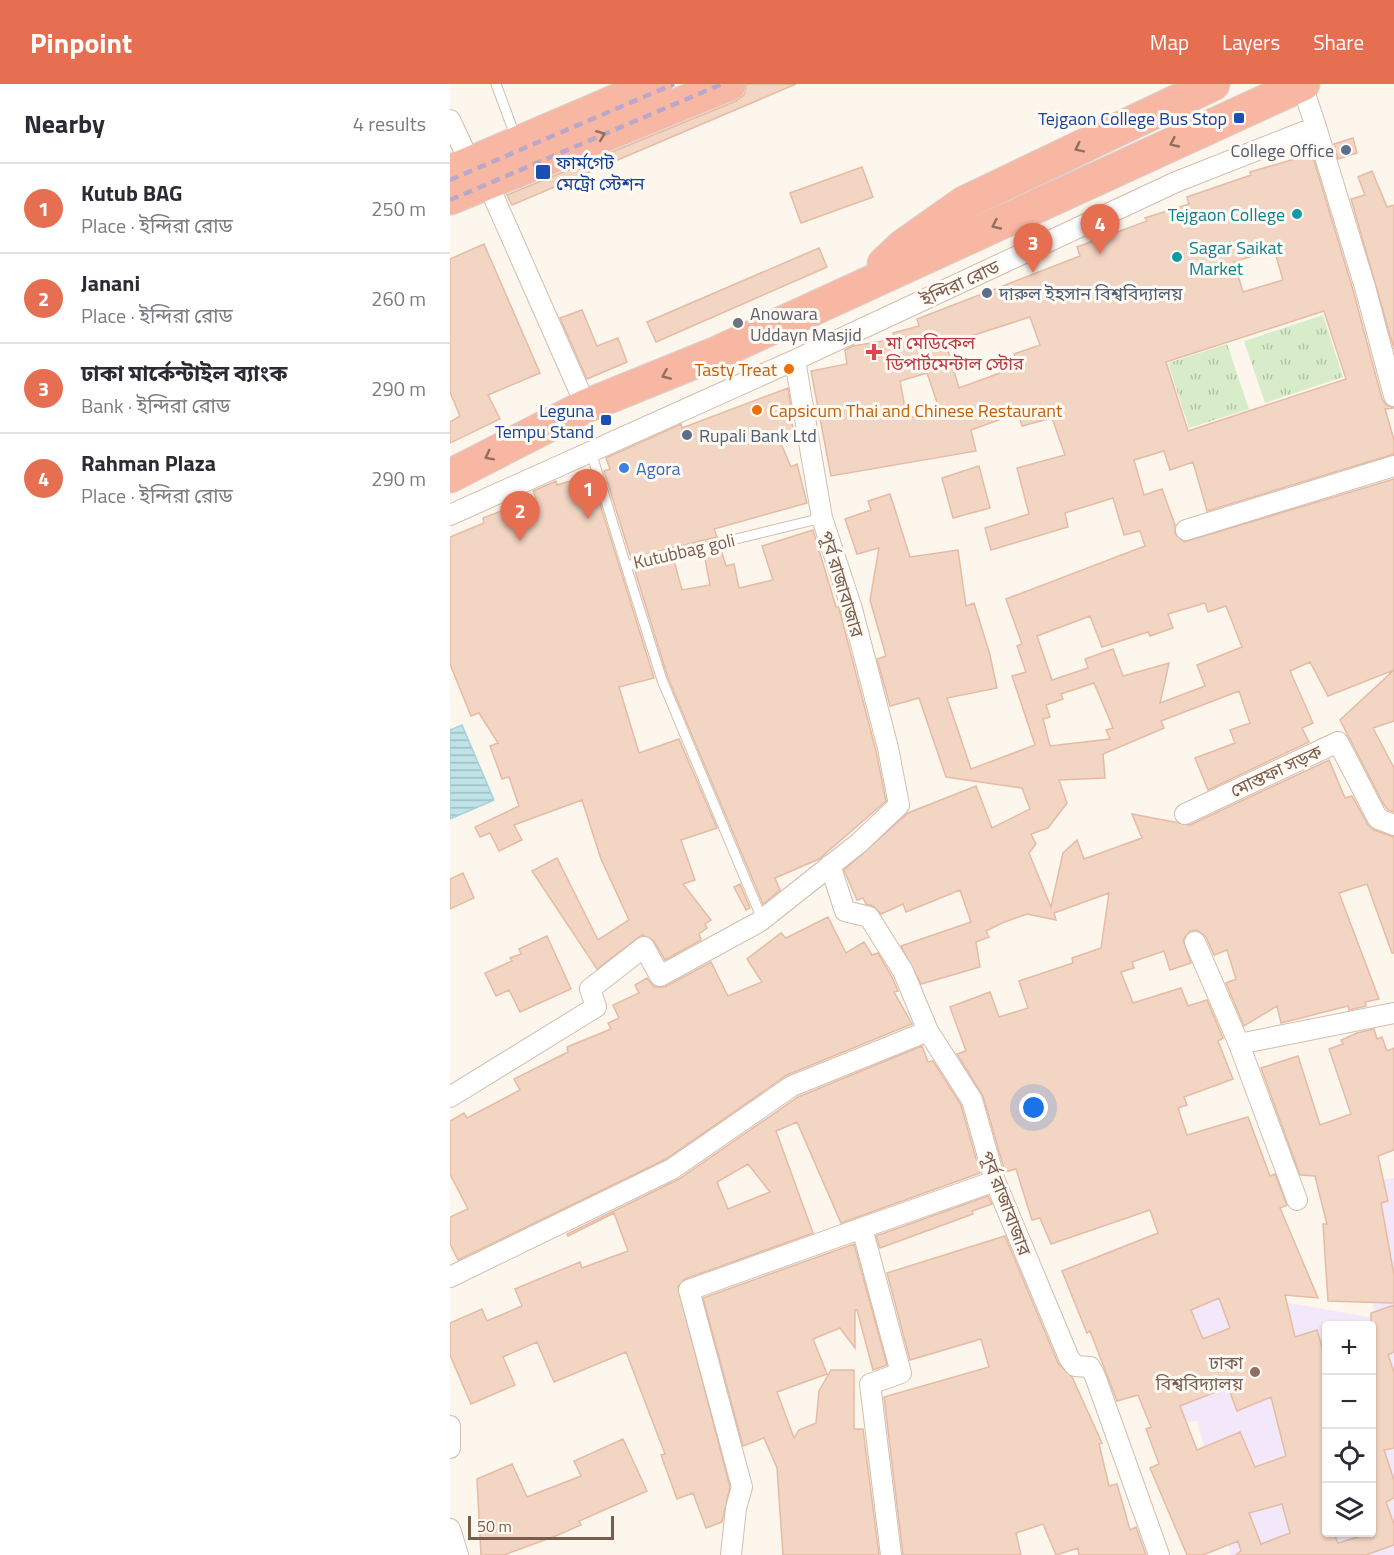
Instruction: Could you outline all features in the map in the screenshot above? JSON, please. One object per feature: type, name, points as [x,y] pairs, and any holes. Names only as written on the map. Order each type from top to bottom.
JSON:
[{"type":"highway","points":[[523,154],[656,84]]},
{"type":"highway","points":[[450,198],[470,172],[729,84]]},
{"type":"highway","points":[[856,290],[903,246],[964,203],[1213,84]]},
{"type":"highway","name":"ইন্দিরা রোড","points":[[450,476],[586,406],[717,353],[1303,84]]},
{"type":"street","points":[[1303,84],[1374,334],[1394,396]]},
{"type":"street","points":[[450,120],[470,172],[586,406]]},
{"type":"street","name":"ইন্দিরা রোড","points":[[450,515],[795,360],[1176,183],[1316,127]]},
{"type":"street","name":"পূর্ব রাজাবাজার","points":[[795,360],[822,518],[829,546],[852,609],[888,748],[899,805],[830,866],[845,911],[869,917],[886,942],[903,971],[928,1031],[972,1100],[995,1181],[1069,1358],[1075,1366],[1089,1367],[1095,1376],[1159,1555]]},
{"type":"street","points":[[1186,530],[1394,466]]},
{"type":"street","name":"মোস্তফা সড়ক","points":[[1185,814],[1338,742],[1378,819],[1394,825]]},
{"type":"street","points":[[450,1097],[596,1007],[590,989],[644,947],[660,976],[762,919],[830,866]]},
{"type":"street","points":[[1195,942],[1239,1044],[1297,1200]]},
{"type":"street","points":[[1239,1044],[1394,1012]]},
{"type":"street","points":[[450,1277],[672,1169],[792,1086],[928,1031]]},
{"type":"street","points":[[731,1555],[736,1508],[741,1487],[688,1290],[995,1181]]},
{"type":"street","points":[[862,1228],[901,1373],[870,1384],[891,1555]]},
{"type":"street","points":[[450,1426],[450,1448]]},
{"type":"street","points":[[450,1529],[458,1555]]},
{"type":"lane","points":[[496,84],[523,154]]},
{"type":"lane","name":"Kutubbag goli","points":[[591,452],[626,567],[822,518]]},
{"type":"lane","points":[[626,567],[662,680],[762,919]]},
{"type":"shaded area","name":"ঢাকা বিশ্ববিদ্যালয়","points":[[1394,1178],[1394,1555],[1230,1555],[1227,1532],[1197,1421],[1172,1423],[1158,1246],[1277,1301],[1375,1318],[1355,1184]]},
{"type":"green space","points":[[1323,315],[1343,377],[1265,403],[1244,341]]},
{"type":"green space","points":[[1227,344],[1249,409],[1189,428],[1168,363]]},
{"type":"water","points":[[462,725],[494,800],[450,819],[450,730]]},
{"type":"building","points":[[747,84],[796,84],[512,205],[507,195],[736,101],[744,95]]},
{"type":"building","points":[[1353,138],[1357,153],[1338,159],[1334,144]]},
{"type":"building","points":[[1312,154],[1353,290],[1382,399],[1386,405],[1394,408],[1385,409],[1394,440],[1394,454],[1207,511],[1193,462],[1170,470],[1164,451],[1134,460],[1144,495],[1162,489],[1175,525],[1175,534],[1184,542],[1394,479],[1394,670],[1328,696],[1310,662],[1290,671],[1313,723],[1302,728],[1309,742],[1208,790],[1195,758],[1235,743],[1230,730],[1250,723],[1239,691],[1161,721],[1164,728],[1103,754],[1105,778],[1059,780],[1067,803],[1048,828],[1031,834],[1036,844],[1029,853],[1051,907],[1063,853],[1077,840],[1084,859],[1142,838],[1132,814],[1190,825],[1329,760],[1345,798],[1352,796],[1368,825],[1374,830],[1394,837],[1394,953],[1392,953],[1367,884],[1339,893],[1379,999],[1365,1002],[1366,1006],[1349,1010],[1348,1006],[1281,1023],[1277,1006],[1244,1026],[1226,983],[1236,979],[1227,950],[1214,955],[1206,937],[1197,930],[1190,931],[1183,940],[1191,963],[1170,970],[1164,951],[1132,962],[1134,968],[1121,972],[1133,1003],[1181,988],[1188,1006],[1207,1000],[1223,1038],[1218,1041],[1233,1079],[1184,1097],[1187,1105],[1178,1108],[1187,1135],[1248,1117],[1270,1176],[1275,1174],[1287,1205],[1280,1208],[1318,1298],[1285,1295],[1295,1337],[1317,1330],[1322,1347],[1322,1537],[1336,1537],[1338,1543],[1358,1537],[1376,1537],[1376,1321],[1371,1321],[1371,1313],[1394,1305],[1394,1352],[1388,1355],[1394,1372],[1394,1448],[1384,1450],[1394,1480],[1394,1498],[1386,1502],[1394,1524],[1394,1545],[1366,1555],[1236,1555],[1241,1551],[1238,1541],[1203,1555],[1187,1555],[1150,1468],[1159,1464],[1146,1429],[1151,1427],[1138,1395],[1117,1401],[1090,1331],[1087,1333],[1062,1271],[1158,1233],[1150,1210],[1051,1244],[1040,1218],[1032,1220],[1016,1169],[1005,1172],[983,1096],[957,1054],[966,1051],[950,1007],[990,992],[999,1017],[1028,1008],[1019,981],[1073,963],[1072,958],[1101,948],[1109,893],[1054,913],[1056,920],[1027,914],[1002,923],[986,931],[989,937],[976,942],[980,967],[921,984],[901,946],[971,922],[960,890],[906,912],[903,904],[881,914],[873,906],[866,904],[863,898],[857,900],[844,870],[908,813],[976,786],[992,828],[1030,809],[1022,788],[946,777],[919,698],[890,706],[877,659],[886,656],[870,600],[879,548],[857,554],[845,519],[871,510],[868,501],[890,494],[910,557],[958,550],[966,606],[974,603],[990,655],[997,688],[947,698],[971,769],[1035,745],[1012,676],[1026,672],[1017,646],[1022,644],[1006,599],[1145,546],[1140,531],[1124,535],[1113,498],[1065,513],[1068,527],[991,550],[985,528],[1029,514],[1017,468],[1065,455],[1052,418],[1022,426],[1018,413],[971,430],[976,451],[831,476],[811,371],[847,364],[845,350],[853,346],[895,339],[893,333],[919,326],[917,319],[1080,256],[1077,247],[1147,221],[1145,218],[1189,204],[1187,197],[1251,175],[1250,172]],"holes":[[[1274,249],[1283,280],[1243,292],[1234,262]],[[1324,311],[1346,379],[1188,431],[1166,362]],[[1030,317],[1040,345],[1014,354],[1019,366],[959,388],[946,344]],[[927,373],[939,408],[907,419],[900,381]],[[1205,603],[1208,612],[1226,606],[1242,647],[1197,665],[1205,686],[1160,703],[1169,663],[1123,676],[1113,649],[1085,659],[1088,668],[1052,680],[1037,636],[1090,616],[1102,647],[1148,632],[1150,636],[1173,628],[1168,614]],[[1094,683],[1113,728],[1106,730],[1110,739],[1050,746],[1043,719],[1050,717],[1046,705],[1063,699],[1061,694]],[[1219,1298],[1230,1328],[1203,1339],[1191,1310]],[[1228,1387],[1237,1411],[1271,1397],[1286,1456],[1255,1467],[1240,1432],[1197,1450],[1180,1406]],[[1282,1504],[1290,1533],[1261,1544],[1249,1513]]]},
{"type":"building","points":[[862,167],[873,197],[801,223],[790,193]]},
{"type":"building","points":[[1372,171],[1387,207],[1394,205],[1394,349],[1351,199],[1365,195],[1358,177]]},
{"type":"building","points":[[484,244],[540,373],[488,395],[500,419],[450,443],[450,422],[460,416],[450,392],[450,259]]},
{"type":"building","points":[[819,248],[827,267],[656,342],[647,322]]},
{"type":"building","points":[[582,310],[597,346],[618,338],[627,362],[587,379],[560,318]]},
{"type":"building","points":[[788,388],[791,408],[787,409],[795,433],[779,439],[791,467],[797,464],[807,503],[714,529],[717,537],[631,558],[604,471],[610,469],[606,458],[681,424],[682,428]]},
{"type":"building","points":[[979,466],[990,508],[953,518],[942,478]]},
{"type":"building","points":[[591,475],[654,678],[619,687],[639,753],[679,739],[717,828],[681,840],[695,880],[683,884],[711,920],[705,924],[707,928],[699,934],[701,940],[665,960],[654,941],[642,935],[597,969],[532,871],[557,858],[598,940],[629,920],[601,859],[582,800],[514,825],[522,840],[499,851],[490,833],[480,837],[475,827],[519,806],[509,777],[502,779],[490,746],[498,743],[479,713],[471,716],[450,664],[450,537],[484,523],[483,518],[536,498],[533,491],[556,481],[557,485]]},
{"type":"building","points":[[813,530],[836,607],[839,607],[876,751],[886,801],[819,859],[775,878],[780,890],[763,904],[668,678],[635,571],[674,561],[682,590],[710,585],[704,554],[721,550],[726,566],[734,564],[739,588],[773,580],[762,546]]},
{"type":"building","points":[[1394,670],[1394,721],[1373,728],[1394,768],[1394,812],[1388,810],[1383,803],[1340,720]]},
{"type":"building","points":[[463,873],[474,898],[450,909],[450,879]]},
{"type":"building","points":[[740,884],[750,908],[746,910],[734,887]]},
{"type":"building","points":[[828,917],[846,953],[864,942],[872,955],[878,953],[898,991],[894,992],[912,1024],[787,1075],[666,1159],[458,1260],[450,1244],[450,1217],[468,1209],[450,1174],[450,1121],[464,1113],[467,1118],[520,1090],[514,1079],[568,1052],[567,1047],[611,1029],[608,1023],[619,1018],[613,1005],[639,993],[635,985],[647,978],[654,987],[665,987],[711,962],[728,996],[762,982],[747,959],[781,933],[786,938]]},
{"type":"building","points":[[547,936],[571,989],[520,1012],[509,990],[496,996],[485,973],[512,961],[510,958],[521,954],[519,949]]},
{"type":"building","points":[[1374,1029],[1377,1039],[1382,1037],[1387,1051],[1394,1048],[1394,1150],[1378,1156],[1388,1201],[1381,1203],[1394,1275],[1394,1303],[1328,1301],[1323,1224],[1327,1224],[1315,1176],[1300,1175],[1261,1068],[1298,1056],[1320,1125],[1351,1114],[1329,1049],[1343,1044],[1341,1040]]},
{"type":"building","points":[[922,1046],[928,1062],[933,1061],[961,1105],[980,1173],[841,1223],[797,1122],[776,1131],[813,1233],[685,1279],[678,1287],[730,1487],[722,1522],[706,1528],[693,1493],[677,1499],[661,1455],[665,1454],[626,1352],[554,1382],[537,1342],[503,1357],[515,1385],[471,1404],[450,1355],[450,1323],[482,1309],[487,1321],[522,1306],[515,1289],[580,1262],[582,1268],[628,1251],[614,1213],[568,1236],[567,1234],[679,1179],[798,1097]],"holes":[[[748,1164],[770,1192],[728,1209],[717,1182]]]},
{"type":"building","points":[[988,1196],[992,1204],[972,1211],[973,1214],[880,1248],[876,1236]]},
{"type":"building","points":[[1005,1236],[1058,1363],[1072,1377],[1102,1443],[1099,1444],[1109,1486],[1117,1484],[1130,1530],[1136,1527],[1146,1555],[1079,1555],[1078,1548],[1056,1555],[1043,1524],[1016,1533],[1021,1555],[903,1555],[884,1397],[989,1367],[981,1339],[910,1360],[887,1273]]},
{"type":"building","points":[[854,1244],[887,1365],[873,1370],[857,1310],[855,1310],[855,1348],[840,1328],[813,1339],[827,1374],[777,1392],[794,1438],[799,1430],[816,1423],[819,1391],[831,1370],[854,1370],[854,1429],[863,1429],[879,1555],[783,1555],[777,1468],[764,1438],[743,1446],[703,1298]]},
{"type":"building","points":[[623,1439],[647,1491],[579,1521],[581,1525],[558,1535],[504,1555],[481,1555],[477,1479],[512,1464],[527,1497],[581,1476],[574,1461]]},
{"type":"railway","points":[[450,180],[674,84]]},
{"type":"railway","points":[[450,200],[722,84]]},
{"type":"place","name":"Tejgaon College Bus Stop","points":[[1239,118]]},
{"type":"place","name":"College Office","points":[[1346,150]]},
{"type":"place","name":"ফার্মগেট মেট্রো স্টেশন","points":[[543,172]]},
{"type":"place","name":"Tejgaon College","points":[[1297,214]]},
{"type":"place","name":"Rahman Plaza","points":[[1100,254]]},
{"type":"place","name":"Sagar Saikat Market","points":[[1177,257]]},
{"type":"place","name":"ঢাকা মার্কেন্টাইল ব্যাংক","points":[[1033,273]]},
{"type":"place","name":"দারুল ইহসান বিশ্ববিদ্যালয়","points":[[987,293]]},
{"type":"place","name":"Anowara Uddayn Masjid","points":[[738,323]]},
{"type":"place","name":"মা মেডিকেল ডিপার্টমেন্টাল স্টোর","points":[[874,352]]},
{"type":"place","name":"Tasty Treat","points":[[789,369]]},
{"type":"place","name":"Capsicum Thai and Chinese Restaurant","points":[[757,410]]},
{"type":"place","name":"Leguna Tempu Stand","points":[[606,420]]},
{"type":"place","name":"Rupali Bank Ltd","points":[[687,435]]},
{"type":"place","name":"Agora","points":[[624,468]]},
{"type":"place","name":"Kutub BAG","points":[[588,519]]},
{"type":"place","name":"Janani","points":[[520,541]]},
{"type":"place","name":"ঢাকা বিশ্ববিদ্যালয়","points":[[1255,1372]]}]
